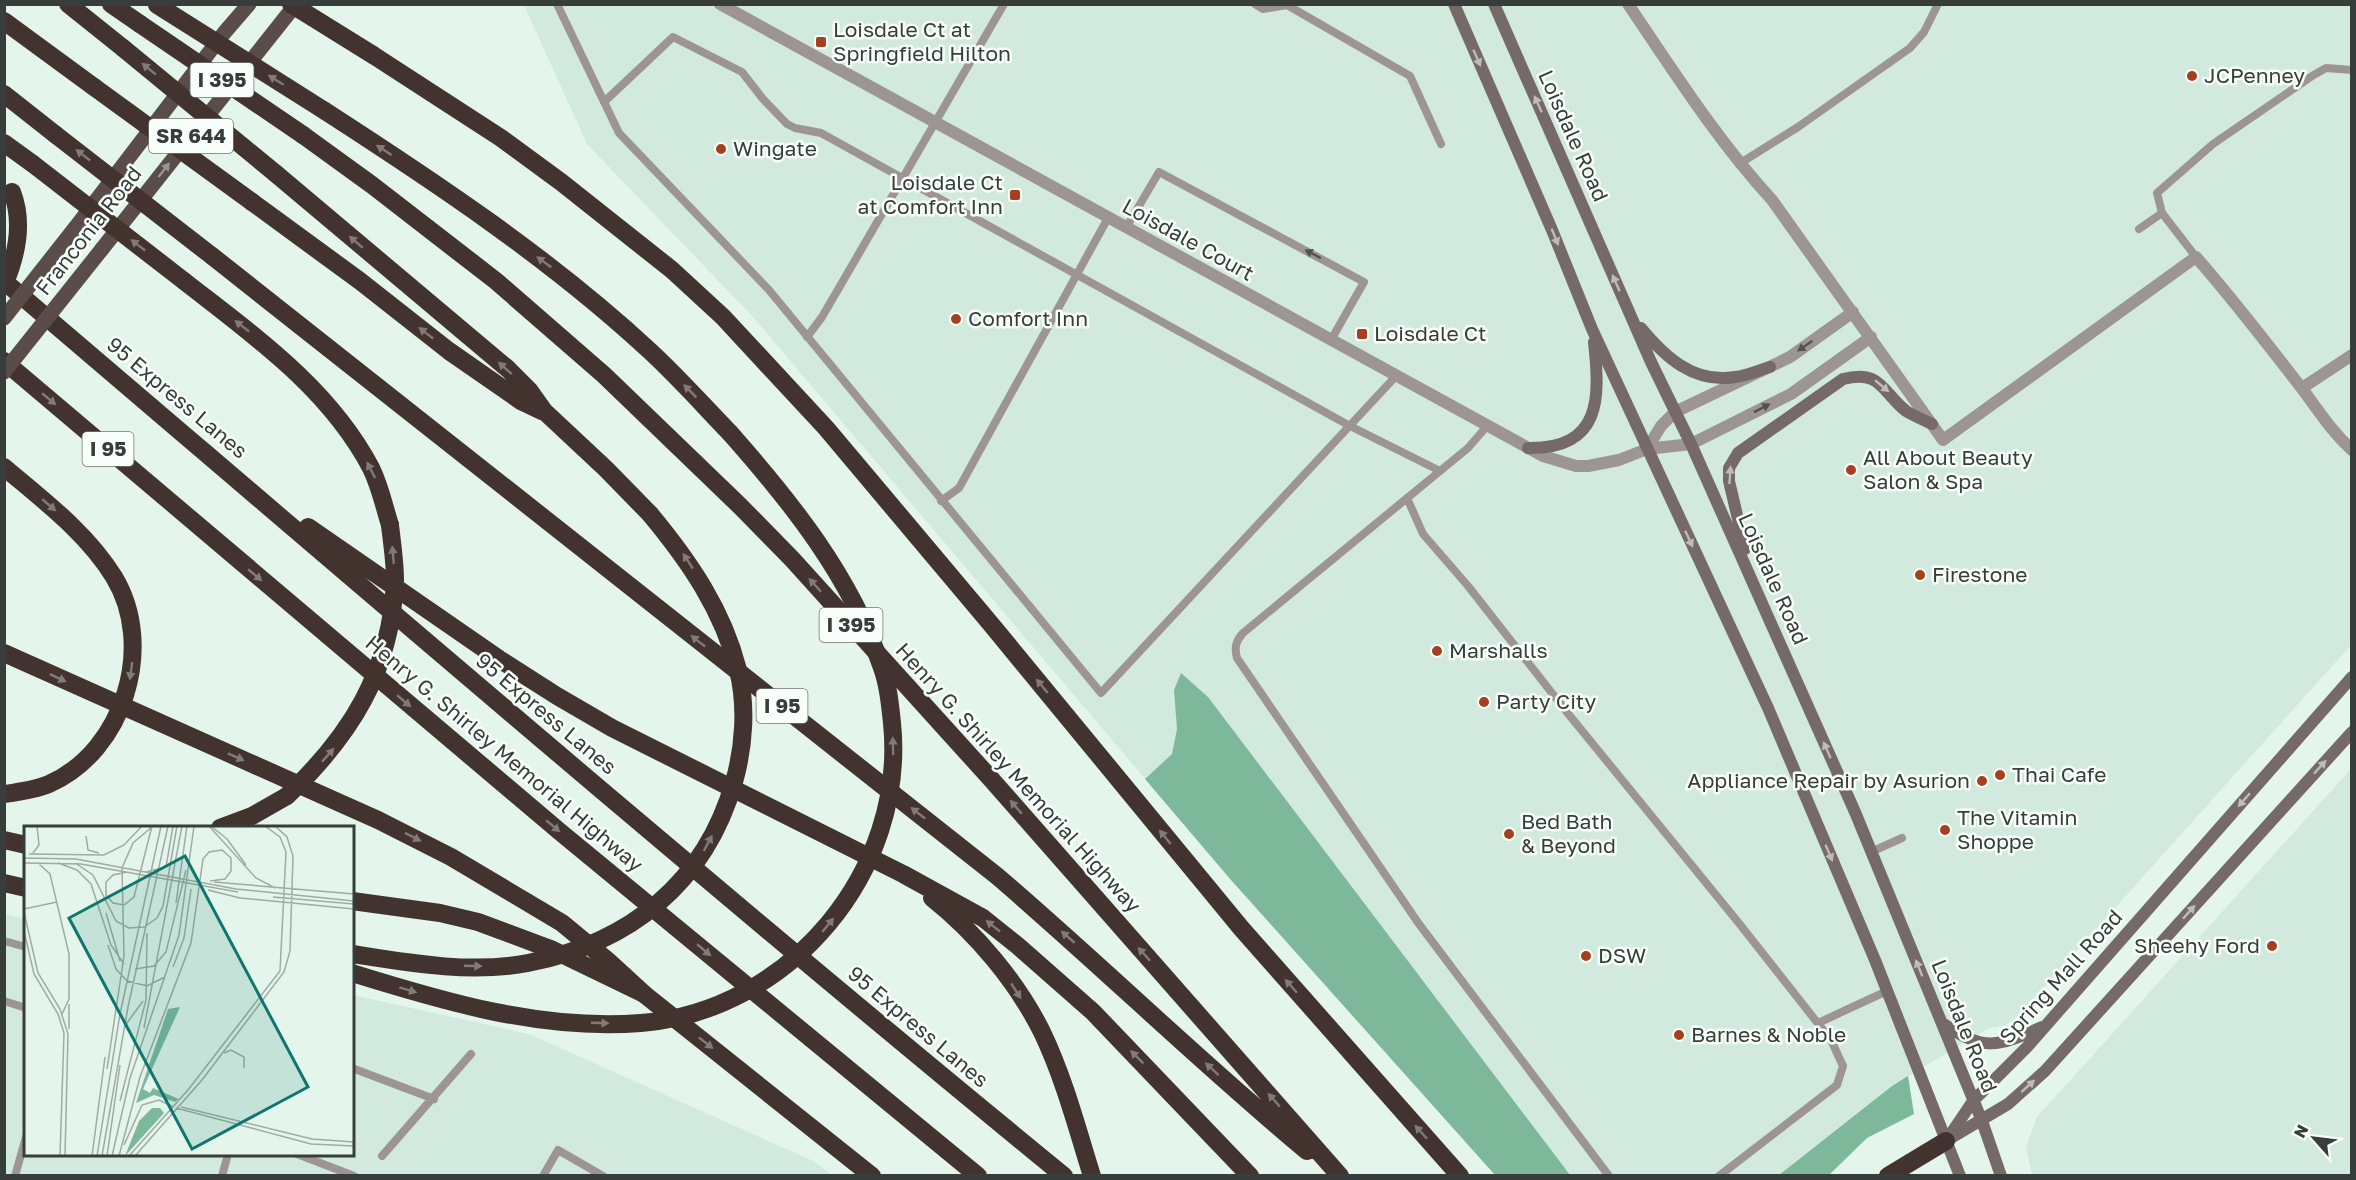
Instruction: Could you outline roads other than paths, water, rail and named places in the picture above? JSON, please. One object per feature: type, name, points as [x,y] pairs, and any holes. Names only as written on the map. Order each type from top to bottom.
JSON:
[{"type":"highway","points":[[68,4],[275,173],[508,369],[544,411],[650,514],[684,554],[705,587],[728,636],[739,673],[742,704],[739,763],[719,823],[705,851],[686,877],[664,899],[635,922],[606,938],[574,951],[508,966],[439,965],[354,954]]},
{"type":"highway","name":"Henry G. Shirley Memorial Highway","points":[[111,4],[372,185],[496,281],[604,375],[792,559],[992,779],[1338,1176]]},
{"type":"highway","points":[[157,4],[441,188],[551,268],[650,351],[769,476],[831,561],[857,607],[882,668],[894,746],[886,814],[874,849],[860,879],[844,905],[807,948],[750,990],[691,1014],[642,1023],[603,1024],[503,1014],[424,995],[354,974]]},
{"type":"highway","points":[[291,4],[501,138],[561,182],[672,270],[723,317],[826,428],[1227,911],[1460,1176]]},
{"type":"highway","points":[[4,21],[360,281],[449,351],[521,401],[544,411]]},
{"type":"highway","name":"I 95","points":[[4,94],[997,876],[1122,984],[1236,1092],[1338,1176]]},
{"type":"highway","points":[[4,143],[272,350],[303,379],[335,415],[371,469],[390,525],[395,579],[391,617],[384,650],[371,686],[355,717],[314,771],[287,796],[252,816],[225,826]]},
{"type":"highway","points":[[4,283],[15,252],[19,227],[17,207],[8,187]]},
{"type":"highway","name":"95 Express Lanes","points":[[4,283],[767,930],[1064,1176]]},
{"type":"highway","name":"Henry G. Shirley Memorial Highway","points":[[4,361],[559,831],[978,1176]]},
{"type":"highway","points":[[221,465],[427,610],[557,696],[662,754],[903,874],[983,918],[1026,952],[1093,1012],[1250,1176]]},
{"type":"highway","points":[[4,467],[86,541],[114,578],[125,602],[131,632],[132,661],[128,688],[117,715],[105,736],[90,755],[71,771],[49,784],[4,794]]},
{"type":"highway","points":[[4,653],[378,820],[451,857],[561,923],[644,994],[872,1176]]},
{"type":"highway","points":[[4,832],[24,835]]},
{"type":"highway","points":[[4,840],[24,845]]},
{"type":"highway","points":[[903,874],[944,907],[1002,969],[1041,1030],[1061,1080],[1092,1176]]},
{"type":"highway","points":[[4,883],[24,888]]},
{"type":"highway","points":[[354,901],[440,913],[514,934],[644,994]]},
{"type":"highway","points":[[1888,1176],[1946,1141]]},
{"type":"main road","points":[[224,33],[242,4]]},
{"type":"main road","name":"Franconia Road","points":[[4,318],[224,33],[249,4]]},
{"type":"main road","name":"Franconia Road","points":[[4,372],[296,4]]},
{"type":"main road","points":[[281,23],[306,4]]},
{"type":"main road","points":[[1454,4],[1552,230],[1592,329],[1768,708],[1887,991],[1960,1176]]},
{"type":"main road","name":"Loisdale Road","points":[[1494,4],[1630,314],[1758,593],[1871,852],[1974,1101],[2001,1176]]},
{"type":"main road","points":[[1630,314],[1664,354],[1682,368],[1696,374],[1734,378],[1770,367]]},
{"type":"main road","points":[[1528,448],[1545,448],[1573,438],[1584,429],[1593,415],[1597,400],[1598,380],[1592,329]]},
{"type":"main road","points":[[1758,593],[1737,521],[1729,482],[1730,468],[1738,453],[1843,380],[1856,376],[1872,378],[1889,391],[1906,411],[1932,424]]},
{"type":"main road","name":"Spring Mall Road","points":[[1946,1141],[1974,1101],[2027,1047],[2352,677]]},
{"type":"main road","points":[[1946,1141],[2008,1104],[2045,1071],[2352,732]]},
{"type":"main road","points":[[1941,1022],[1968,1038],[1990,1045],[2006,1043],[2045,1025]]},
{"type":"street","name":"Loisdale Court","points":[[720,4],[1542,456],[1576,466],[1588,466],[1619,460],[1647,448]]},
{"type":"street","points":[[1628,4],[1710,124],[1739,164],[1772,200],[1943,440],[2196,257],[2302,388],[2331,429],[2352,450]]},
{"type":"street","points":[[1647,448],[1661,426],[1675,412],[1790,357],[1853,312]]},
{"type":"street","points":[[1647,448],[1691,444],[1791,394],[1871,337]]},
{"type":"street","points":[[2302,388],[2352,355]]},
{"type":"lane","points":[[557,4],[619,133],[769,290],[1101,693],[1396,376]]},
{"type":"lane","points":[[807,337],[822,317],[1004,4]]},
{"type":"lane","points":[[1255,4],[1263,9],[1287,5],[1410,76],[1441,144]]},
{"type":"lane","points":[[1739,164],[1798,127],[1910,48],[1924,32],[1938,4]]},
{"type":"lane","points":[[604,102],[674,37],[742,72],[787,124],[821,134],[1350,426],[1440,471]]},
{"type":"lane","points":[[2196,257],[2162,213],[2157,193],[2213,144],[2319,72],[2326,68],[2352,70]]},
{"type":"lane","points":[[1126,228],[1159,172],[1364,282],[1332,340]]},
{"type":"lane","points":[[2139,229],[2162,213]]},
{"type":"lane","points":[[941,501],[959,488],[1108,218]]},
{"type":"lane","points":[[1487,426],[1468,448],[1243,633],[1236,644],[1237,658],[1419,924],[1609,1176]]},
{"type":"lane","points":[[1407,498],[1423,534],[1468,586],[1818,1023],[1831,1040],[1843,1066],[1837,1085],[1719,1176]]},
{"type":"lane","points":[[1871,852],[1902,838]]},
{"type":"lane","points":[[4,940],[24,946]]},
{"type":"lane","points":[[1818,1023],[1887,991]]},
{"type":"lane","points":[[4,1001],[24,1007]]},
{"type":"lane","points":[[382,1156],[471,1054]]},
{"type":"lane","points":[[354,1069],[434,1099]]},
{"type":"lane","points":[[15,1176],[24,1144]]},
{"type":"lane","points":[[543,1176],[558,1150],[603,1176]]},
{"type":"lane","points":[[222,1176],[228,1156]]},
{"type":"lane","points":[[300,1156],[354,1176]]},
{"type":"place","name":"Loisdale Ct at Springfield Hilton","points":[[821,42]]},
{"type":"place","name":"JCPenney","points":[[2192,76]]},
{"type":"place","name":"Wingate","points":[[721,149]]},
{"type":"place","name":"Loisdale Ct at Comfort Inn","points":[[1015,195]]},
{"type":"place","name":"Comfort Inn","points":[[956,319]]},
{"type":"place","name":"Loisdale Ct","points":[[1362,334]]},
{"type":"place","name":"All About Beauty Salon & Spa","points":[[1851,470]]},
{"type":"place","name":"Firestone","points":[[1920,575]]},
{"type":"place","name":"Marshalls","points":[[1437,651]]},
{"type":"place","name":"Party City","points":[[1484,702]]},
{"type":"place","name":"Thai Cafe","points":[[2000,775]]},
{"type":"place","name":"Appliance Repair by Asurion","points":[[1982,781]]},
{"type":"place","name":"The Vitamin Shoppe","points":[[1945,830]]},
{"type":"place","name":"Bed Bath & Beyond","points":[[1509,834]]},
{"type":"place","name":"Sheehy Ford","points":[[2272,946]]},
{"type":"place","name":"DSW","points":[[1586,956]]},
{"type":"place","name":"Barnes & Noble","points":[[1679,1035]]}]
